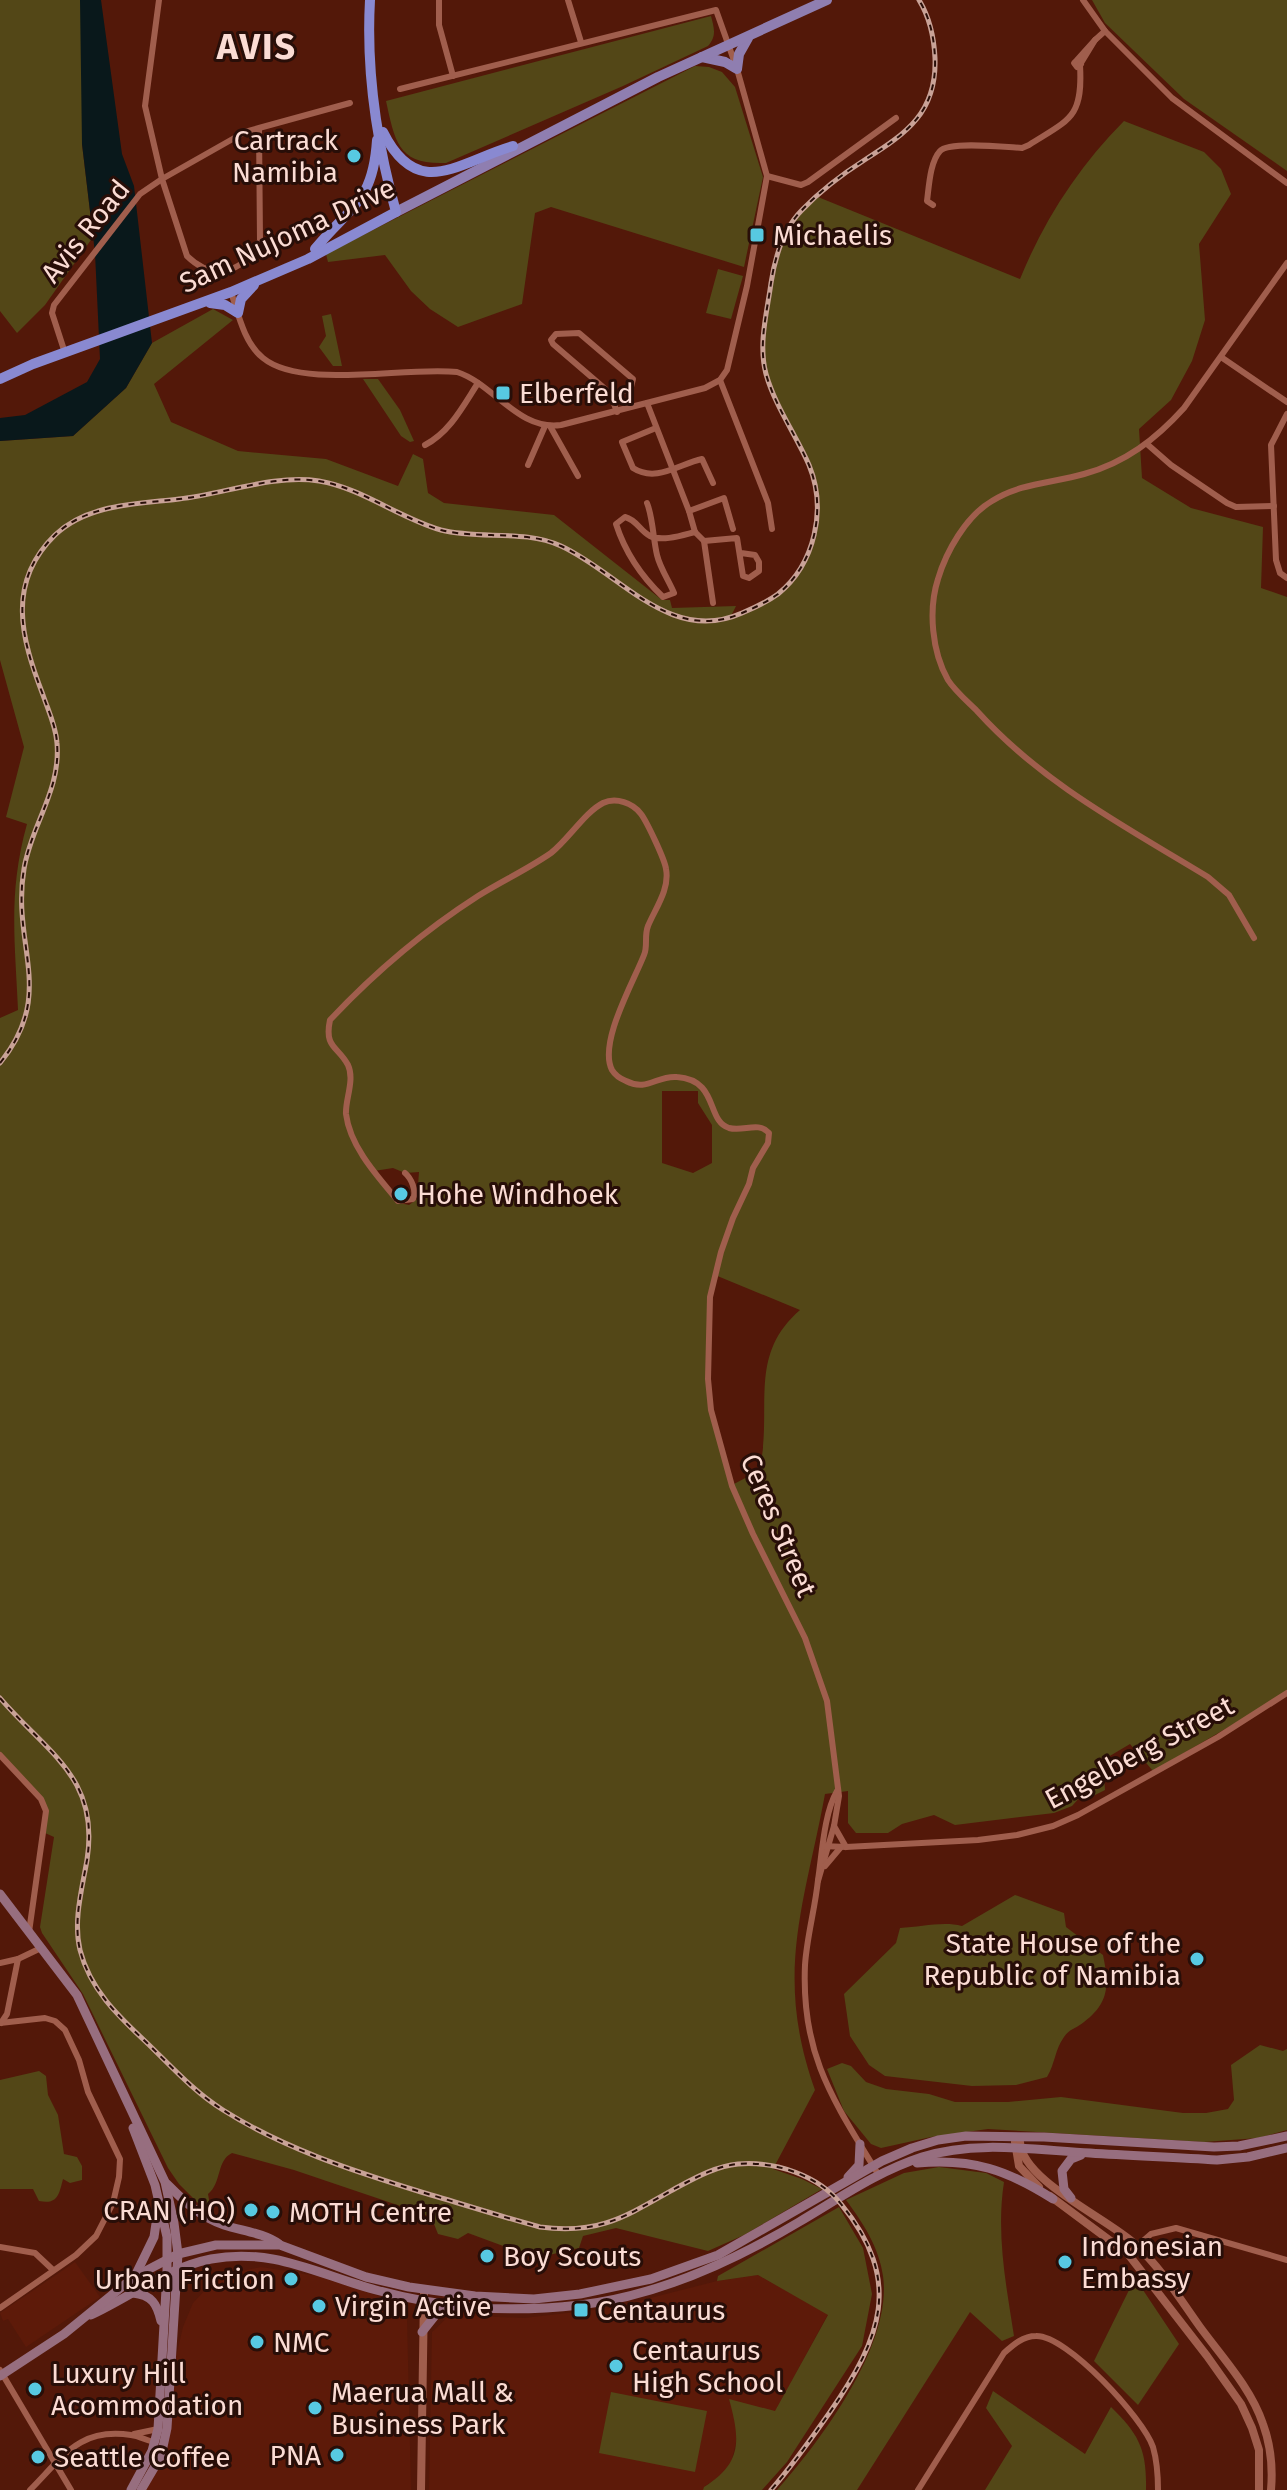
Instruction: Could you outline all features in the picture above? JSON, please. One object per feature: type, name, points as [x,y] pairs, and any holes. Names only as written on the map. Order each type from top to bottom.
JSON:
[{"type":"highway","points":[[315,249],[396,210],[376,115],[368,57],[370,0]]},
{"type":"highway","points":[[376,115],[399,158],[408,166],[427,172],[447,171],[513,146]]},
{"type":"highway","points":[[300,260],[353,211],[367,188],[376,156],[376,115]]},
{"type":"highway","name":"Sam Nujoma Drive","points":[[0,379],[231,292],[308,259],[396,210]]},
{"type":"highway","points":[[192,307],[218,303],[238,313],[241,299],[262,278]]},
{"type":"main road","name":"Sam Nujoma Drive","points":[[396,210],[702,57],[827,0]]},
{"type":"main road","points":[[702,57],[725,62],[737,69],[739,54],[749,36]]},
{"type":"main road","name":"Sam Nujoma Drive","points":[[396,210],[513,146],[586,114]]},
{"type":"main road","points":[[0,1894],[77,1995],[160,2183],[178,2254],[172,2270],[162,2329],[163,2428]]},
{"type":"main road","points":[[876,2170],[895,2154],[938,2140],[966,2136],[1088,2153],[1217,2160],[1287,2148]]},
{"type":"main road","points":[[1,2373],[83,2319],[172,2270],[211,2259],[271,2257],[423,2302],[496,2311],[528,2310],[604,2301],[648,2290],[733,2259],[842,2187],[876,2170],[954,2150],[1018,2143],[1239,2146],[1287,2136]]},
{"type":"main road","points":[[842,2187],[859,2165],[860,2144]]},
{"type":"main road","points":[[1071,2198],[1064,2189],[1062,2171],[1071,2159],[1088,2153]]},
{"type":"main road","points":[[901,2164],[948,2161],[983,2166],[1018,2177],[1053,2199]]},
{"type":"main road","points":[[160,2183],[199,2213],[366,2277],[475,2296],[534,2299],[580,2294],[651,2279],[718,2255],[824,2200]]},
{"type":"main road","points":[[141,2490],[161,2456],[163,2428],[172,2270],[167,2258],[160,2183]]},
{"type":"main road","points":[[134,2277],[150,2250],[157,2226],[160,2183]]},
{"type":"main road","points":[[83,2319],[134,2277],[167,2258],[238,2243],[280,2245]]},
{"type":"main road","points":[[132,2293],[151,2298],[162,2329]]},
{"type":"main road","points":[[422,2332],[438,2312],[457,2306]]},
{"type":"main road","points":[[131,2490],[161,2441]]},
{"type":"street","name":"Avis Road","points":[[65,353],[52,313],[54,305],[140,194],[162,179],[145,106],[159,0]]},
{"type":"street","points":[[439,0],[439,25],[453,76]]},
{"type":"street","points":[[568,0],[581,42]]},
{"type":"street","points":[[1083,0],[1105,31],[1172,98],[1287,183]]},
{"type":"street","points":[[231,292],[245,332],[262,358],[291,372],[452,371],[466,375],[533,422],[548,426],[617,412],[705,388],[720,380],[727,370],[747,286],[767,176],[737,69],[716,10],[400,89]]},
{"type":"street","points":[[933,205],[927,201],[933,168],[936,156],[945,147],[1022,148],[1073,115],[1079,104],[1078,63],[1105,31]]},
{"type":"street","points":[[259,128],[260,241],[242,264],[218,273],[208,270],[196,265],[187,256],[162,179],[227,140],[259,128],[350,103]]},
{"type":"street","points":[[767,176],[801,185],[808,182],[896,118]]},
{"type":"street","points":[[1254,938],[1229,895],[1208,877],[1067,792],[995,731],[948,680],[937,650],[933,621],[934,593],[943,562],[967,524],[988,502],[1014,489],[1084,474],[1117,463],[1147,444],[1184,408],[1287,263]]},
{"type":"street","points":[[613,397],[631,387],[633,379],[579,333],[556,334],[551,340],[553,344],[613,397],[617,412]]},
{"type":"street","points":[[1221,357],[1287,402]]},
{"type":"street","points":[[720,380],[768,503],[772,529]]},
{"type":"street","points":[[425,445],[435,440],[447,427],[478,383]]},
{"type":"street","points":[[647,403],[695,532],[704,541],[713,603]]},
{"type":"street","points":[[1287,414],[1271,445],[1277,566],[1287,578]]},
{"type":"street","points":[[528,465],[548,426]]},
{"type":"street","points":[[548,426],[578,476]]},
{"type":"street","points":[[656,428],[624,440],[622,444],[629,462],[637,471],[649,475],[702,459],[713,483]]},
{"type":"street","points":[[1147,444],[1171,465],[1227,503],[1236,507],[1274,506]]},
{"type":"street","points":[[689,511],[724,498],[733,529]]},
{"type":"street","points":[[647,503],[655,538],[658,559],[674,593],[663,597],[647,583],[616,524],[625,517],[634,519],[655,538],[695,532]]},
{"type":"street","points":[[704,541],[734,537],[741,553]]},
{"type":"street","name":"Ceres Street","points":[[405,1173],[415,1196],[404,1202],[398,1201],[360,1149],[347,1117],[349,1067],[330,1043],[330,1020],[409,943],[475,898],[542,859],[599,806],[613,801],[630,804],[638,810],[666,869],[662,898],[645,935],[644,956],[616,1020],[611,1068],[624,1080],[638,1086],[645,1086],[662,1077],[691,1079],[708,1094],[724,1125],[735,1129],[758,1127],[768,1131],[768,1143],[753,1168],[749,1184],[727,1231],[710,1297],[707,1338],[711,1410],[732,1486],[805,1638],[827,1701],[839,1796],[818,1881]]},
{"type":"street","name":"Engelberg Street","points":[[826,1846],[978,1840],[1053,1826],[1118,1794],[1285,1696]]},
{"type":"street","points":[[0,1755],[41,1799],[46,1811],[29,1932]]},
{"type":"street","name":"Ceres Street","points":[[837,1790],[809,1928],[805,1968],[809,2029],[826,2087],[876,2170]]},
{"type":"street","points":[[824,1866],[843,1847],[834,1826]]},
{"type":"street","points":[[0,1963],[18,1959],[41,1948]]},
{"type":"street","points":[[0,2023],[18,1959]]},
{"type":"street","points":[[3,2014],[13,2020]]},
{"type":"street","points":[[0,2023],[50,2019],[65,2030],[79,2060],[88,2092],[120,2159],[113,2203],[103,2226],[89,2244],[0,2308]]},
{"type":"street","points":[[1018,2143],[1031,2167],[1137,2245],[1165,2278],[1251,2399],[1263,2421],[1270,2446],[1271,2490]]},
{"type":"street","points":[[1018,2143],[1018,2162],[1023,2171],[1053,2199],[1128,2254],[1153,2282],[1241,2404],[1259,2450],[1259,2490]]},
{"type":"street","points":[[1128,2254],[1162,2230],[1176,2228],[1287,2260]]},
{"type":"street","points":[[0,2247],[35,2253],[53,2270]]},
{"type":"street","points":[[422,2489],[425,2289]]},
{"type":"street","points":[[918,2490],[1004,2353],[1015,2343],[1036,2336],[1057,2341],[1069,2350],[1126,2406],[1152,2445],[1157,2464],[1158,2490]]},
{"type":"street","points":[[1,2373],[71,2490]]},
{"type":"street","points":[[30,2490],[81,2440],[95,2435],[130,2434],[163,2428]]},
{"type":"street","points":[[130,2434],[161,2441]]},
{"type":"shaded area","points":[[0,0],[82,0],[82,144],[93,237],[45,305],[17,333],[0,311]]},
{"type":"shaded area","points":[[80,0],[101,0],[122,154],[134,186],[152,343],[126,388],[73,436],[0,441],[0,418],[25,415],[87,382],[100,359],[95,253],[82,144]]},
{"type":"shaded area","points":[[1092,0],[1287,0],[1287,171],[1184,99],[1105,23]]},
{"type":"shaded area","points":[[711,16],[714,35],[708,46],[446,163],[418,160],[408,155],[396,139],[386,101]]},
{"type":"shaded area","points":[[695,66],[722,72],[735,87],[763,177],[744,267],[551,207],[535,213],[522,304],[458,327],[430,309],[411,291],[385,255],[328,262],[326,254]]},
{"type":"shaded area","points":[[1124,121],[1204,152],[1221,169],[1231,194],[1199,244],[1205,320],[1192,361],[1171,400],[1139,429],[1142,478],[1191,508],[1263,527],[1261,588],[1287,597],[1287,1693],[1153,1771],[1130,1744],[1103,1760],[1105,1790],[1093,1796],[1082,1795],[1072,1806],[1054,1813],[955,1825],[934,1815],[902,1824],[888,1833],[856,1833],[848,1823],[848,1791],[825,1794],[802,1907],[795,1976],[796,2011],[815,2090],[773,2169],[822,2189],[744,2235],[708,2251],[616,2228],[583,2236],[579,2248],[536,2258],[468,2233],[458,2239],[438,2234],[432,2219],[424,2214],[294,2170],[232,2153],[223,2161],[208,2194],[210,2205],[206,2211],[168,2168],[83,1994],[42,1933],[40,1927],[54,1837],[45,1833],[45,1807],[0,1755],[0,1018],[18,1010],[15,895],[27,824],[6,817],[24,747],[0,660],[0,441],[73,436],[126,388],[152,343],[213,309],[233,320],[154,384],[171,422],[238,451],[326,459],[398,486],[413,454],[423,459],[428,493],[444,503],[554,515],[662,600],[670,600],[672,608],[736,606],[730,618],[764,603],[788,586],[807,557],[816,523],[817,505],[811,471],[771,389],[763,343],[776,259],[785,236],[798,216],[818,197],[1020,279],[1064,195]],"holes":[[[662,1091],[698,1091],[698,1103],[712,1125],[712,1163],[693,1173],[662,1163]],[[393,1168],[405,1173],[419,1172],[417,1199],[409,1205],[395,1202],[374,1171]],[[715,1275],[800,1310],[784,1328],[767,1364],[760,1467],[732,1485],[711,1410],[710,1297]]]},
{"type":"shaded area","points":[[718,269],[743,276],[731,319],[706,313]]},
{"type":"shaded area","points":[[331,314],[342,366],[333,366],[319,347],[326,336],[322,316]]},
{"type":"shaded area","points":[[363,379],[378,379],[400,410],[414,441],[401,436]]},
{"type":"shaded area","points":[[1015,1895],[1064,1913],[1066,1927],[1103,1955],[1105,1965],[1106,1992],[1103,2000],[1093,2015],[1064,2037],[1047,2077],[1016,2085],[972,2086],[885,2076],[869,2065],[850,2036],[844,1994],[896,1943],[900,1928],[940,1924],[962,1926]]},
{"type":"shaded area","points":[[1260,2045],[1283,2051],[1287,2049],[1287,2130],[1258,2138],[1204,2142],[988,2129],[881,2148],[871,2144],[844,2111],[827,2069],[842,2063],[851,2066],[866,2082],[886,2089],[929,2094],[955,2102],[1008,2102],[1061,2097],[1183,2113],[1206,2113],[1228,2109],[1234,2100],[1231,2065]]},
{"type":"shaded area","points":[[39,2071],[46,2076],[48,2095],[58,2115],[64,2154],[77,2157],[82,2166],[82,2180],[70,2183],[63,2179],[57,2197],[45,2202],[39,2201],[33,2189],[0,2189],[0,2080]]},
{"type":"shaded area","points":[[939,2167],[986,2173],[1004,2182],[1002,2240],[1014,2336],[1002,2341],[970,2312],[857,2490],[777,2490],[832,2419],[865,2361],[877,2331],[883,2303],[881,2265],[869,2236],[846,2200],[904,2173]]},
{"type":"shaded area","points":[[839,2207],[863,2248],[872,2294],[862,2346],[787,2462],[762,2490],[703,2490],[726,2469],[735,2449],[735,2426],[729,2399],[775,2411],[828,2315],[758,2275],[717,2281],[718,2276]]},
{"type":"shaded area","points":[[75,2262],[100,2297],[26,2347],[8,2319],[3,2321],[0,2313]]},
{"type":"shaded area","name":"Maerua Mall & Business Park","points":[[261,2267],[318,2276],[384,2298],[407,2317],[411,2490],[145,2490],[161,2462],[176,2357],[193,2303],[207,2288],[232,2273]]},
{"type":"shaded area","name":"Centaurus High School","points":[[758,2275],[828,2314],[775,2412],[738,2434],[731,2463],[723,2475],[703,2490],[429,2490],[432,2332],[450,2315],[524,2318],[611,2308],[717,2281]]},
{"type":"shaded area","points":[[1135,2278],[1179,2344],[1138,2405],[1094,2361]]},
{"type":"shaded area","points":[[993,2391],[1085,2454],[1111,2407],[1135,2435],[1143,2453],[1146,2490],[985,2490],[1012,2446],[986,2408]]},
{"type":"shaded area","points":[[611,2392],[707,2411],[695,2472],[599,2453]]},
{"type":"railway","points":[[0,1063],[17,1038],[26,1014],[29,991],[23,922],[24,869],[55,777],[57,760],[55,730],[29,653],[22,612],[29,572],[55,535],[82,517],[113,507],[196,497],[267,482],[319,481],[350,490],[441,530],[517,536],[561,546],[647,602],[692,620],[716,620],[742,613],[769,600],[791,582],[801,567],[809,552],[817,517],[817,500],[809,465],[775,398],[764,363],[764,328],[775,263],[785,235],[802,210],[832,183],[906,130],[925,107],[931,93],[935,58],[931,28],[919,0]]},
{"type":"railway","points":[[0,1698],[66,1768],[86,1807],[89,1831],[87,1860],[77,1928],[80,1950],[90,1977],[125,2022],[192,2087],[246,2124],[342,2166],[540,2227],[580,2228],[612,2221],[706,2173],[738,2164],[766,2165],[795,2172],[820,2185],[841,2204],[861,2232],[873,2259],[879,2284],[873,2334],[848,2385],[771,2490]]},
{"type":"place","name":"Cartrack Namibia","points":[[354,156]]},
{"type":"place","name":"Michaelis","points":[[757,235]]},
{"type":"place","name":"Elberfeld","points":[[503,393]]},
{"type":"place","name":"Hohe Windhoek","points":[[401,1194]]},
{"type":"place","name":"State House of the Republic of Namibia","points":[[1197,1959]]},
{"type":"place","name":"CRAN (HQ)","points":[[251,2210]]},
{"type":"place","name":"MOTH Centre","points":[[273,2212]]},
{"type":"place","name":"Boy Scouts","points":[[487,2256]]},
{"type":"place","name":"Indonesian Embassy","points":[[1065,2262]]},
{"type":"place","name":"Urban Friction","points":[[291,2279]]},
{"type":"place","name":"Virgin Active","points":[[319,2306]]},
{"type":"place","name":"Centaurus","points":[[581,2310]]},
{"type":"place","name":"NMC","points":[[257,2342]]},
{"type":"place","name":"Centaurus High School","points":[[616,2366]]},
{"type":"place","name":"Luxury Hill Acommodation","points":[[35,2389]]},
{"type":"place","name":"Maerua Mall & Business Park","points":[[315,2408]]},
{"type":"place","name":"PNA","points":[[337,2455]]},
{"type":"place","name":"Seattle Coffee","points":[[38,2457]]},
{"type":"district","name":"AVIS","points":[[257,46]]}]
